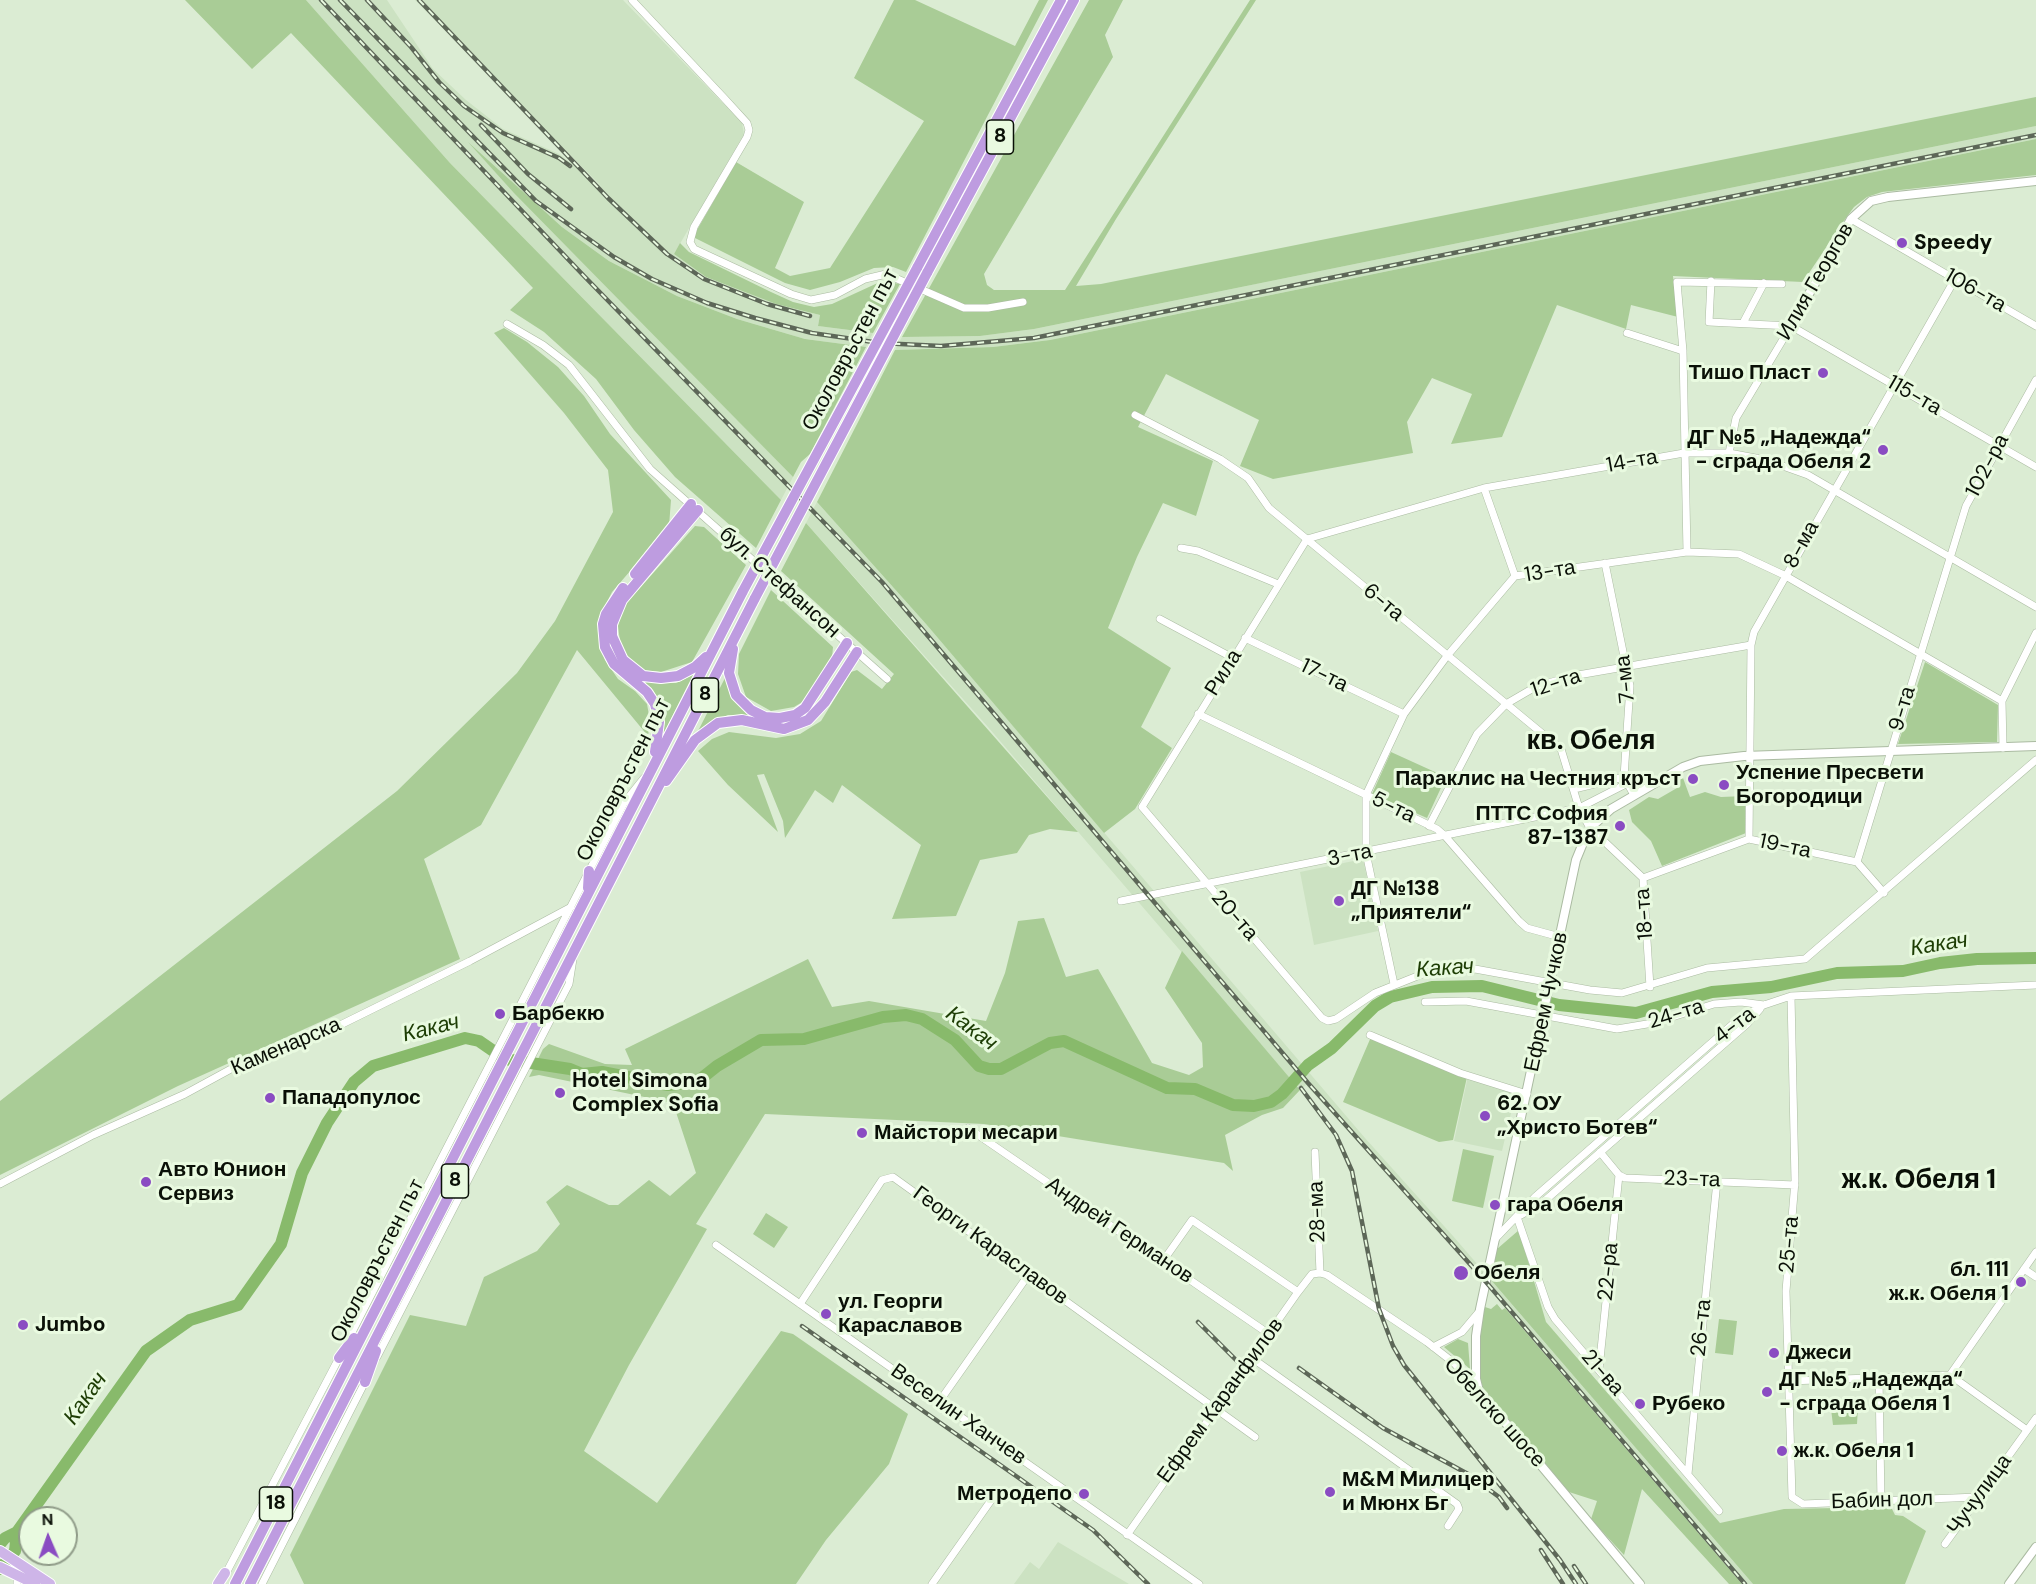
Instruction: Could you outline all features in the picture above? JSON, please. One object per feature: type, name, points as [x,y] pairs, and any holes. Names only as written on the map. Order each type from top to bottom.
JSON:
[{"type":"highway","name":"Околовръстен път","points":[[249,1584],[398,1291],[517,1073],[575,948],[1060,0]]},
{"type":"highway","name":"Околовръстен път","points":[[235,1584],[376,1310],[495,1065],[588,895],[742,591],[1074,0]]},
{"type":"highway","points":[[695,507],[616,610],[612,624],[614,644],[623,660],[636,672],[652,677],[669,678],[695,667],[705,657],[728,621]]},
{"type":"highway","points":[[650,771],[659,722],[655,704],[647,692],[621,671],[609,656],[605,647],[603,624],[611,602],[695,507]]},
{"type":"highway","points":[[739,628],[730,661],[731,684],[742,703],[765,717],[795,715],[805,708],[847,643]]},
{"type":"highway","points":[[655,792],[696,740],[718,723],[742,720],[784,729],[808,720],[825,702],[856,652]]},
{"type":"highway","points":[[588,895],[589,871]]},
{"type":"highway","name":"8","points":[[365,1382],[398,1291]]},
{"type":"highway","points":[[339,1359],[376,1310]]},
{"type":"main road","points":[[0,1551],[18,1564]]},
{"type":"main road","points":[[18,1566],[22,1581]]},
{"type":"main road","points":[[21,1566],[50,1584]]},
{"type":"main road","points":[[0,1567],[22,1581]]},
{"type":"street","points":[[632,0],[747,123],[747,137],[690,236],[694,249],[811,300],[835,295],[865,279],[886,274],[964,308],[988,308],[1023,302]]},
{"type":"street","name":"Илия Георгов","points":[[1729,453],[1736,418],[1851,219],[1865,206],[1878,199],[2036,181]]},
{"type":"street","name":"106-та","points":[[1851,219],[2036,326]]},
{"type":"street","name":"8-ма","points":[[1749,839],[1751,645],[1754,632],[1784,575],[1955,279]]},
{"type":"street","points":[[1711,281],[1709,322],[1791,326]]},
{"type":"street","points":[[1687,552],[1682,324],[1677,282],[1782,284]]},
{"type":"street","points":[[1743,323],[1764,283]]},
{"type":"street","name":"бул. Стефансон","points":[[507,324],[543,345],[569,365],[650,469],[887,679]]},
{"type":"street","name":"115-та","points":[[1791,326],[2036,467]]},
{"type":"street","points":[[1628,333],[1683,351]]},
{"type":"street","name":"102-ра","points":[[1949,556],[1966,506],[2036,380]]},
{"type":"street","name":"6-та","points":[[1135,415],[1220,459],[1248,478],[1269,508],[1561,749],[1579,808],[1590,828]]},
{"type":"street","name":"14-та","points":[[1306,539],[1484,488],[1684,453],[1729,453],[1785,466],[1833,489],[2036,607]]},
{"type":"street","points":[[1484,488],[1515,576]]},
{"type":"street","name":"Рила","points":[[1142,807],[1306,539]]},
{"type":"street","points":[[1181,548],[1198,551],[1278,584]]},
{"type":"street","name":"13-та","points":[[1394,984],[1366,853],[1366,795],[1404,714],[1447,656],[1515,576],[1687,552],[1739,554],[1784,575],[2002,701]]},
{"type":"street","name":"9-та","points":[[1857,862],[1949,556]]},
{"type":"street","name":"7-ма","points":[[1605,563],[1627,666],[1631,704],[1626,780]]},
{"type":"street","points":[[1160,619],[1233,658]]},
{"type":"street","points":[[2003,748],[2002,701],[2036,633]]},
{"type":"street","name":"17-та","points":[[1245,638],[1404,714]]},
{"type":"street","name":"12-та","points":[[1429,826],[1477,734],[1506,704],[1537,686],[1627,666],[1751,645]]},
{"type":"street","name":"5-та","points":[[1198,714],[1429,826],[1445,836],[1527,928],[1560,937]]},
{"type":"street","points":[[1590,828],[1611,808],[1683,767],[1700,761],[1751,756],[2036,747]]},
{"type":"street","points":[[1857,862],[1884,893],[2036,760]]},
{"type":"street","points":[[510,1036],[571,907],[624,803],[631,791],[650,771]]},
{"type":"street","points":[[1574,789],[1626,780],[1634,795]]},
{"type":"street","name":"3-та","points":[[1121,901],[1579,808],[1626,780]]},
{"type":"street","name":"20-та","points":[[1142,807],[1322,1018],[1328,1021]]},
{"type":"street","name":"18-та","points":[[1590,828],[1642,878],[1650,987]]},
{"type":"street","name":"Ефрем Чучков","points":[[1479,1391],[1476,1379],[1476,1336],[1480,1309],[1576,860],[1590,828]]},
{"type":"street","name":"19-та","points":[[1642,878],[1749,839],[1857,862]]},
{"type":"street","name":"24-та","points":[[1328,1021],[1336,1019],[1363,1000],[1394,984],[1425,974],[1475,969],[1550,986],[1622,993],[1650,987],[1707,968],[1791,962],[1810,956],[1884,893]]},
{"type":"street","name":"Каменарска","points":[[0,1184],[93,1136],[179,1097],[242,1063],[256,1061],[322,1034],[470,961],[571,907]]},
{"type":"street","name":"24-та","points":[[1425,1002],[1466,1001],[1545,1012],[1617,1029],[1653,1023],[1714,1004],[1741,1002],[1764,1005],[1791,996],[2036,985]]},
{"type":"street","name":"25-та","points":[[1791,996],[1795,1185],[1786,1291],[1791,1494]]},
{"type":"street","name":"4-та","points":[[1517,1217],[1541,1204],[1748,1023],[1764,1005]]},
{"type":"street","name":"4-та","points":[[1495,1239],[1535,1197],[1741,1017],[1764,1005]]},
{"type":"street","points":[[1370,1035],[1460,1074],[1527,1095]]},
{"type":"street","points":[[221,1580],[495,1065]]},
{"type":"street","points":[[365,1382],[517,1073]]},
{"type":"street","name":"Андрей Германов","points":[[968,1128],[1269,1334]]},
{"type":"street","name":"28-ма","points":[[1315,1152],[1320,1273]]},
{"type":"street","points":[[1600,1152],[1619,1175]]},
{"type":"street","name":"23-та","points":[[1619,1175],[1625,1178],[1795,1185]]},
{"type":"street","name":"22-ра","points":[[1599,1369],[1619,1175]]},
{"type":"street","name":"Георги Караславов","points":[[800,1304],[886,1178],[900,1182],[1255,1437]]},
{"type":"street","name":"26-та","points":[[1688,1474],[1717,1181]]},
{"type":"street","name":"21-ва","points":[[1517,1217],[1551,1313],[1719,1511]]},
{"type":"street","points":[[1163,1261],[1192,1220],[1298,1292]]},
{"type":"street","name":"Веселин Ханчев","points":[[716,1245],[1200,1584]]},
{"type":"street","points":[[1950,1375],[2036,1252]]},
{"type":"street","points":[[2024,1269],[2036,1276]]},
{"type":"street","name":"Ефрем Каранфилов","points":[[1127,1535],[1298,1292],[1312,1274],[1320,1273]]},
{"type":"street","name":"Обелско шосе","points":[[1320,1273],[1327,1275],[1433,1347],[1454,1364],[1640,1584]]},
{"type":"street","points":[[939,1402],[1029,1274]]},
{"type":"street","points":[[1433,1347],[1462,1332],[1472,1323],[1480,1309]]},
{"type":"street","points":[[1252,1358],[1457,1504],[1459,1509],[1448,1526]]},
{"type":"street","points":[[1789,1381],[1950,1375],[2027,1430]]},
{"type":"street","points":[[1879,1378],[1881,1502]]},
{"type":"street","name":"8","points":[[262,1584],[365,1382]]},
{"type":"street","name":"Чучулица","points":[[1945,1544],[2036,1418]]},
{"type":"street","name":"Бабин дол","points":[[1791,1494],[1795,1501],[1803,1504],[1978,1497]]},
{"type":"street","points":[[932,1584],[992,1499]]},
{"type":"street","points":[[2009,1584],[2036,1547]]},
{"type":"shaded area","points":[[306,0],[387,0],[433,69],[466,100],[503,129],[559,154],[602,187],[415,0],[623,0],[742,123],[744,134],[674,254],[706,277],[776,304],[820,315],[818,326],[873,333],[866,347],[805,339],[737,319],[677,296],[609,261],[562,227],[477,152],[793,477],[781,500],[450,163]]},
{"type":"shaded area","points":[[2036,126],[2036,139],[1050,340],[993,347],[895,350],[902,337],[980,336],[1034,329]]},
{"type":"shaded area","points":[[817,502],[926,624],[1365,1138],[1453,1236],[1753,1584],[1742,1584],[1447,1240],[1306,1085],[1300,1090],[988,727],[806,523]]},
{"type":"shaded area","name":"ДГ №138 „Приятели“","points":[[1363,859],[1378,931],[1314,945],[1300,872]]},
{"type":"shaded area","name":"62. ОУ „Христо Ботев“","points":[[1468,1076],[1516,1092],[1502,1151],[1454,1141]]},
{"type":"shaded area","points":[[1058,1542],[1129,1584],[1014,1584],[1030,1562],[1039,1569]]},
{"type":"green space","points":[[185,0],[306,0],[450,163],[781,500],[756,548],[675,477],[634,430],[596,379],[544,332],[510,310],[533,288],[291,33],[252,69]]},
{"type":"green space","points":[[894,0],[915,0],[1015,46],[1039,0],[1048,0],[906,272],[893,267],[874,268],[840,282],[810,290],[785,283],[693,237],[736,162],[804,202],[775,268],[790,276],[830,268],[924,121],[854,78]]},
{"type":"green space","points":[[1089,0],[1123,0],[1105,35],[1113,57],[984,274],[987,285],[994,290],[1065,290],[1250,0],[1256,0],[1116,219],[1076,286],[1101,284],[2036,97],[2036,126],[1034,329],[980,336],[902,337]]},
{"type":"green space","points":[[2036,139],[2036,175],[1882,192],[1867,197],[1854,207],[1803,282],[1673,276],[1678,317],[1631,305],[1626,329],[1557,305],[1502,437],[1451,444],[1472,394],[1432,378],[1407,422],[1413,453],[1273,479],[1240,466],[1259,420],[1166,374],[1138,427],[1213,461],[1196,516],[1163,503],[1137,557],[1108,628],[1171,668],[1141,727],[1172,748],[1135,809],[1104,833],[926,624],[817,502],[895,350],[993,347],[1050,340]]},
{"type":"green space","points":[[468,142],[562,227],[609,261],[677,296],[737,319],[805,339],[866,347],[810,454],[801,462],[793,477],[514,193]]},
{"type":"green space","points":[[680,243],[689,252],[771,292],[793,302],[814,307],[832,304],[882,281],[900,284],[873,333],[818,326],[820,315],[776,304],[706,277],[674,254]]},
{"type":"green space","points":[[504,328],[527,342],[558,367],[584,396],[610,434],[671,500],[669,526],[612,592],[602,612],[599,637],[605,660],[618,679],[635,691],[647,704],[650,721],[648,736],[577,650],[481,825],[424,859],[460,959],[178,1086],[0,1175],[0,1101],[397,791],[517,673],[555,621],[613,512],[608,470],[564,413],[494,333]]},
{"type":"green space","points":[[806,523],[1078,832],[1050,829],[1029,835],[1017,853],[980,860],[956,916],[892,919],[921,845],[842,785],[833,803],[815,790],[785,838],[783,821],[764,774],[757,775],[778,832],[728,785],[698,751],[712,739],[729,732],[776,738],[800,734],[821,721],[851,672],[857,670],[882,689],[894,674],[781,571]]},
{"type":"green space","points":[[695,526],[704,527],[746,565],[692,662],[661,672],[641,670],[621,649],[618,626],[623,607]]},
{"type":"green space","points":[[771,590],[833,647],[832,658],[809,698],[794,707],[771,711],[746,697],[738,674],[739,654]]},
{"type":"green space","points":[[1925,662],[1998,705],[1997,742],[1898,744]]},
{"type":"green space","points":[[693,675],[662,737],[664,718],[661,704],[653,690],[641,679],[655,683],[676,683]]},
{"type":"green space","points":[[725,678],[732,697],[766,724],[745,716],[728,715],[708,724],[696,735]]},
{"type":"green space","points":[[1391,752],[1446,777],[1427,818],[1372,794]]},
{"type":"green space","points":[[1683,778],[1690,797],[1705,792],[1721,797],[1745,796],[1746,833],[1662,866],[1651,841],[1632,822],[1629,810],[1649,797],[1658,799],[1677,788],[1678,781]]},
{"type":"green space","points":[[1044,918],[1066,977],[1098,969],[1152,1063],[1189,1075],[1203,1067],[1202,1043],[1165,988],[1182,951],[1300,1090],[1283,1108],[1262,1115],[1225,1135],[1233,1171],[1224,1163],[984,1124],[765,1114],[696,1224],[707,1229],[629,1365],[584,1451],[657,1503],[781,1331],[793,1334],[908,1414],[889,1464],[826,1540],[796,1584],[304,1584],[290,1555],[410,1315],[466,1326],[484,1277],[537,1251],[560,1224],[546,1202],[567,1185],[609,1205],[618,1205],[649,1180],[670,1196],[696,1173],[673,1103],[539,1075],[529,1077],[543,1049],[549,1044],[605,1064],[632,1065],[625,1049],[808,959],[832,1007],[869,1001],[986,1021],[1005,973],[1018,921]]},
{"type":"green space","points":[[1371,1037],[1467,1077],[1453,1140],[1439,1142],[1343,1102]]},
{"type":"green space","points":[[1463,1149],[1494,1156],[1483,1208],[1452,1201]]},
{"type":"green space","points":[[766,1213],[788,1227],[774,1248],[753,1234]]},
{"type":"green space","points":[[1519,1230],[1546,1322],[1720,1523],[1784,1509],[1891,1507],[1895,1515],[1903,1516],[1926,1531],[1905,1584],[1753,1584],[1491,1280],[1497,1249]]},
{"type":"green space","points":[[1497,1304],[1502,1310],[1505,1308],[1742,1584],[1729,1584],[1642,1489],[1624,1555],[1591,1519],[1597,1501],[1569,1492],[1483,1388],[1479,1375],[1480,1329],[1485,1307],[1491,1309]]},
{"type":"green space","points":[[1719,1319],[1737,1321],[1733,1355],[1715,1353]]},
{"type":"green space","points":[[1458,1339],[1468,1343],[1470,1369],[1444,1347]]},
{"type":"green space","points":[[1858,1407],[1857,1424],[1833,1425],[1831,1409]]},
{"type":"waterway","name":"Какач","points":[[0,1544],[5,1538],[17,1532],[146,1351],[190,1320],[238,1305],[281,1244],[302,1173],[327,1123],[354,1082],[373,1066],[465,1038],[479,1041],[505,1059],[570,1069],[582,1074],[602,1072],[668,1085],[697,1082],[717,1066],[761,1040],[804,1039],[883,1017],[906,1015],[922,1019],[955,1040],[979,1066],[989,1069],[1001,1069],[1050,1043],[1064,1041],[1167,1088],[1195,1089],[1233,1105],[1254,1106],[1271,1102],[1282,1094],[1308,1065],[1332,1048],[1375,1006],[1390,997],[1432,987],[1482,986],[1559,1005],[1636,1013],[1712,992],[1771,987],[1837,973],[1903,971],[1940,963],[1977,959],[2036,958]]},
{"type":"waterway","name":"Какач","points":[[0,1569],[15,1551],[17,1532]]},
{"type":"railway","points":[[321,0],[584,276],[882,582],[1308,1083],[1486,1282],[1745,1584]]},
{"type":"railway","points":[[340,0],[536,201],[614,257],[652,279],[707,303],[812,333],[880,343],[941,346],[1034,338],[2036,135]]},
{"type":"railway","points":[[367,0],[411,47],[439,82],[464,106],[503,133],[559,158],[570,166]]},
{"type":"railway","points":[[419,0],[608,198],[667,254],[704,279],[767,304],[810,316]]},
{"type":"railway","points":[[481,125],[528,174],[571,209]]},
{"type":"railway","points":[[1301,1088],[1336,1135],[1352,1171],[1379,1309],[1393,1346],[1404,1365],[1560,1560],[1576,1584]]},
{"type":"railway","points":[[1198,1322],[1239,1363]]},
{"type":"railway","points":[[802,1326],[1093,1530],[1148,1584]]},
{"type":"railway","points":[[1299,1368],[1383,1428],[1468,1474],[1499,1497],[1507,1508]]},
{"type":"railway","points":[[1541,1550],[1563,1584]]},
{"type":"railway","points":[[1574,1566],[1586,1584]]},
{"type":"place","name":"Speedy","points":[[1902,243]]},
{"type":"place","name":"Тишо Пласт","points":[[1823,373]]},
{"type":"place","name":"ДГ №5 „Надежда“ - сграда Обеля 2","points":[[1883,450]]},
{"type":"place","name":"Параклис на Честния кръст","points":[[1693,779]]},
{"type":"place","name":"Успение Пресвети Богородици","points":[[1724,785]]},
{"type":"place","name":"ПТТС София 87-1387","points":[[1620,826]]},
{"type":"place","name":"ДГ №138 „Приятели“","points":[[1339,901]]},
{"type":"place","name":"Барбекю","points":[[500,1014]]},
{"type":"place","name":"Hotel Simona Complex Sofia","points":[[560,1093]]},
{"type":"place","name":"Пападопулос","points":[[270,1098]]},
{"type":"place","name":"62. ОУ „Христо Ботев“","points":[[1485,1116]]},
{"type":"place","name":"Майстори месари","points":[[862,1133]]},
{"type":"place","name":"Авто Юнион Сервиз","points":[[146,1182]]},
{"type":"place","name":"гара Обеля","points":[[1495,1205]]},
{"type":"place","name":"Обеля","points":[[1461,1273]]},
{"type":"place","name":"бл. 111 ж.к. Обеля 1","points":[[2021,1282]]},
{"type":"place","name":"ул. Георги Караславов","points":[[826,1314]]},
{"type":"place","name":"Jumbo","points":[[23,1325]]},
{"type":"place","name":"Джеси","points":[[1774,1353]]},
{"type":"place","name":"ДГ №5 „Надежда“ - сграда Обеля 1","points":[[1767,1392]]},
{"type":"place","name":"Рубеко","points":[[1640,1404]]},
{"type":"place","name":"ж.к. Обеля 1","points":[[1782,1451]]},
{"type":"place","name":"М&M Mилицер и Мюнх Бг","points":[[1330,1492]]},
{"type":"place","name":"Метродепо","points":[[1084,1494]]},
{"type":"district","name":"кв. Обеля","points":[[1591,742]]},
{"type":"district","name":"ж.к. Обеля 1","points":[[1919,1181]]}]
